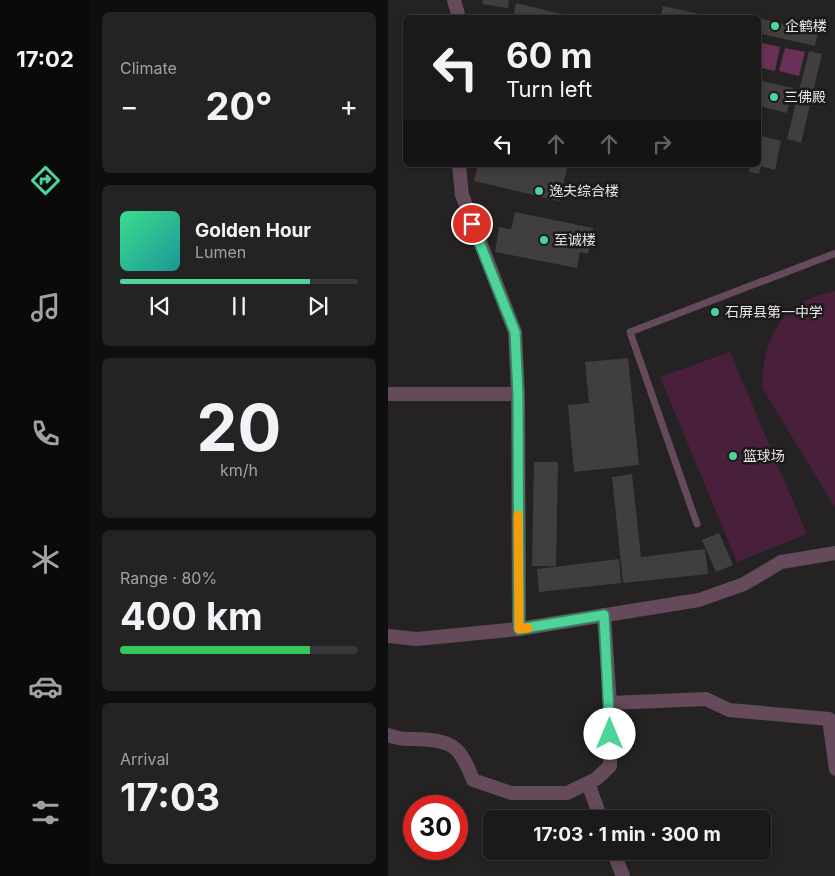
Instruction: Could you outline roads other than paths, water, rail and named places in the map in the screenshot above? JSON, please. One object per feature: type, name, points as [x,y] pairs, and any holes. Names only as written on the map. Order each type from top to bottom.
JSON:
[{"type":"street","points":[[454,0],[458,15]]},
{"type":"street","points":[[459,167],[462,196],[515,332],[518,394],[519,629]]},
{"type":"street","points":[[388,394],[518,394]]},
{"type":"street","points":[[388,636],[417,639],[519,629],[700,600],[744,584],[780,562],[836,553]]},
{"type":"street","points":[[388,735],[396,739],[428,739],[451,743],[465,759],[474,780],[511,793],[567,794],[596,779],[610,766],[610,703],[604,615]]},
{"type":"street","points":[[610,703],[706,699],[728,710],[829,719],[836,770]]},
{"type":"street","points":[[588,783],[598,810]]},
{"type":"street","points":[[617,860],[623,876]]},
{"type":"lane","points":[[697,524],[630,332],[836,253]]},
{"type":"place","name":"企鹤楼","points":[[775,26]]},
{"type":"place","name":"三佛殿","points":[[774,97]]},
{"type":"place","name":"逸夫综合楼","points":[[539,191]]},
{"type":"place","name":"至诚楼","points":[[544,240]]},
{"type":"place","name":"石屏县第一中学","points":[[715,312]]},
{"type":"place","name":"篮球场","points":[[733,456]]}]
